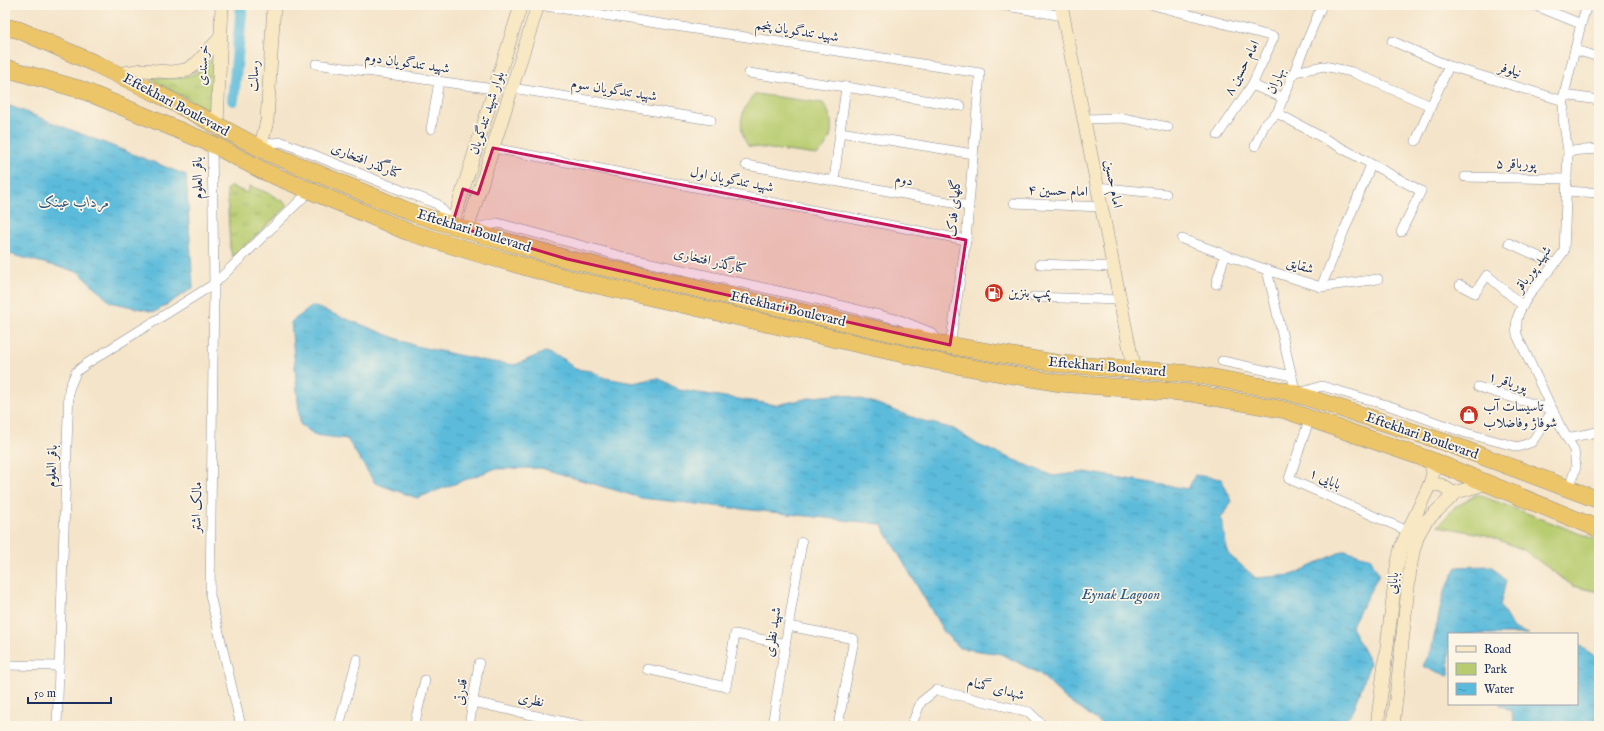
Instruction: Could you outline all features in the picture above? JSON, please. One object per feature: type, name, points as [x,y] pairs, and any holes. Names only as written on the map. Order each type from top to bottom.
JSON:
[{"type":"highway","name":"Eftekhari Boulevard","points":[[10,32],[118,74],[260,149],[415,214],[459,228],[567,259],[946,345],[1061,364],[1193,374],[1296,394],[1447,443],[1599,500]]},
{"type":"highway","name":"Eftekhari Boulevard","points":[[6,68],[82,90],[212,144],[263,171],[408,232],[555,275],[930,361],[1059,382],[1191,393],[1285,410],[1430,460],[1599,529]]},
{"type":"street","name":"خرسندی","points":[[216,126],[222,5]]},
{"type":"street","name":"رسالت","points":[[260,149],[267,121],[274,5]]},
{"type":"street","name":"بلوار شهید تندگویان","points":[[459,228],[463,189],[521,5]]},
{"type":"street","name":"بلوار شهید تندگویان","points":[[459,228],[478,194],[538,5]]},
{"type":"street","name":"شهید تندگویان پنجم","points":[[538,5],[980,73]]},
{"type":"street","points":[[1002,5],[1062,11]]},
{"type":"street","name":"امام حسین ۸","points":[[1153,5],[1274,37],[1252,85],[1218,135]]},
{"type":"street","name":"بهاران","points":[[1322,5],[1277,113],[1421,191],[1400,232]]},
{"type":"street","points":[[1534,5],[1581,24]]},
{"type":"street","name":"شهید پورباقر","points":[[1569,488],[1576,467],[1574,450],[1517,335],[1516,325],[1518,314],[1523,306],[1564,251],[1568,151],[1563,118],[1564,98],[1581,24],[1587,5]]},
{"type":"street","name":"امام حسین","points":[[1062,11],[1134,370]]},
{"type":"street","points":[[118,74],[143,70],[172,72],[186,70],[197,63],[221,37]]},
{"type":"street","name":"نیلوفر","points":[[1392,40],[1449,66],[1564,98],[1599,100]]},
{"type":"street","points":[[1575,50],[1599,57]]},
{"type":"street","name":"شهید تندگویان دوم","points":[[316,64],[494,89]]},
{"type":"street","points":[[1294,72],[1324,66],[1352,72],[1430,106]]},
{"type":"street","points":[[1416,141],[1430,106],[1449,66]]},
{"type":"street","points":[[749,73],[961,106]]},
{"type":"street","name":"گلهای فدک","points":[[946,345],[966,240],[980,73]]},
{"type":"street","points":[[431,129],[439,81]]},
{"type":"street","points":[[1252,85],[1284,98]]},
{"type":"street","points":[[834,181],[846,87]]},
{"type":"street","name":"شهید تندگویان سوم","points":[[512,88],[711,120]]},
{"type":"street","points":[[1255,146],[1264,126],[1277,113]]},
{"type":"street","points":[[1084,119],[1124,118],[1168,127]]},
{"type":"street","points":[[840,132],[973,154]]},
{"type":"street","name":"باقر العلوم","points":[[212,144],[214,284]]},
{"type":"street","name":"شهید تندگویان اول","points":[[493,148],[966,240]]},
{"type":"street","points":[[1568,151],[1599,149]]},
{"type":"street","name":"دوم","points":[[746,165],[969,206]]},
{"type":"street","name":"شقایق","points":[[1267,270],[1321,287],[1371,165]]},
{"type":"street","name":"پورباقر ۵","points":[[1465,177],[1567,179]]},
{"type":"street","points":[[1097,187],[1166,194]]},
{"type":"street","points":[[463,189],[478,194]]},
{"type":"street","name":"باقر العلوم","points":[[56,726],[69,388],[76,372],[86,364],[214,284],[310,191]]},
{"type":"street","points":[[1566,191],[1599,193]]},
{"type":"street","name":"امام حسین ۴","points":[[1014,204],[1101,207]]},
{"type":"street","points":[[1182,239],[1267,270]]},
{"type":"street","points":[[1509,243],[1555,264]]},
{"type":"street","points":[[1216,284],[1225,255]]},
{"type":"street","points":[[1040,264],[1113,267]]},
{"type":"street","name":"شقایق","points":[[1267,270],[1296,394]]},
{"type":"street","points":[[1460,285],[1475,293],[1487,275],[1523,306]]},
{"type":"street","points":[[1321,287],[1378,278]]},
{"type":"street","name":"مالک اشتر","points":[[214,284],[210,595],[241,726]]},
{"type":"street","points":[[1033,297],[1119,300]]},
{"type":"street","points":[[1222,361],[1292,376]]},
{"type":"street","points":[[1296,394],[1322,386],[1518,447],[1532,442],[1553,410]]},
{"type":"street","name":"پورباقر ۱","points":[[1478,387],[1553,410]]},
{"type":"street","name":"بابایی ۱","points":[[1310,418],[1289,478],[1408,531]]},
{"type":"street","points":[[1567,438],[1597,432],[1599,433]]},
{"type":"street","name":"بابایی","points":[[1377,726],[1397,566],[1401,548],[1430,484],[1433,473],[1430,460]]},
{"type":"street","name":"بابایی","points":[[1393,726],[1413,552],[1418,535],[1426,521],[1457,492],[1488,483]]},
{"type":"street","points":[[1430,484],[1441,485],[1449,490],[1450,498]]},
{"type":"street","name":"شهید نظری","points":[[772,726],[802,542]]},
{"type":"street","points":[[788,626],[854,639],[838,726]]},
{"type":"street","points":[[647,668],[726,688],[735,634],[786,644]]},
{"type":"street","points":[[339,726],[357,659]]},
{"type":"street","name":"قدرتی","points":[[469,726],[480,663]]},
{"type":"street","points":[[5,665],[58,666]]},
{"type":"street","points":[[414,726],[425,680]]},
{"type":"street","name":"شهدای گمنام","points":[[911,726],[921,702],[936,690],[1029,712],[1043,726]]},
{"type":"street","name":"نظری","points":[[473,702],[567,724],[583,726]]},
{"type":"highlighted area","points":[[493,148],[966,240],[950,345],[567,259],[452,225],[463,189],[478,194]]},
{"type":"green space","points":[[212,57],[215,59],[209,111],[151,79],[153,77],[172,78],[191,75],[203,68]]},
{"type":"green space","points":[[755,94],[823,103],[830,117],[831,124],[830,137],[827,144],[817,155],[748,146],[741,126],[743,112]]},
{"type":"green space","points":[[230,186],[247,193],[250,186],[268,193],[287,204],[287,207],[233,257],[230,249],[227,189]]},
{"type":"green space","points":[[1477,494],[1599,541],[1599,592],[1573,586],[1524,550],[1486,535],[1438,526],[1454,508]]},
{"type":"water","name":"مرداب عینک","points":[[5,104],[186,175],[193,288],[155,312],[110,302],[79,272],[5,253]]},
{"type":"water","name":"Eynak Lagoon","points":[[313,306],[416,346],[486,361],[515,365],[545,352],[564,359],[575,369],[591,371],[605,378],[633,383],[658,378],[679,390],[777,405],[814,397],[842,394],[872,402],[920,420],[954,429],[978,445],[1053,476],[1085,472],[1188,489],[1195,475],[1221,479],[1232,501],[1221,518],[1228,554],[1256,578],[1292,575],[1345,550],[1370,558],[1379,574],[1351,627],[1370,663],[1353,712],[1337,726],[1105,726],[1066,699],[1040,674],[1001,654],[959,648],[944,632],[881,524],[641,498],[541,468],[494,469],[417,498],[375,483],[347,439],[315,435],[300,424],[291,322]]},
{"type":"water","points":[[1492,566],[1506,581],[1500,606],[1513,628],[1526,633],[1448,633],[1448,676],[1423,666],[1431,651],[1444,592],[1457,567]]},
{"type":"water","points":[[1578,645],[1599,659],[1599,726],[1515,726],[1511,711],[1501,705],[1578,705]]},
{"type":"waterway","points":[[233,100],[242,5]]},
{"type":"place","name":"پمپ بنزین","points":[[994,293]]},
{"type":"place","name":"تاسیسات آب شوفاژ وفاضلاب","points":[[1469,415]]}]
